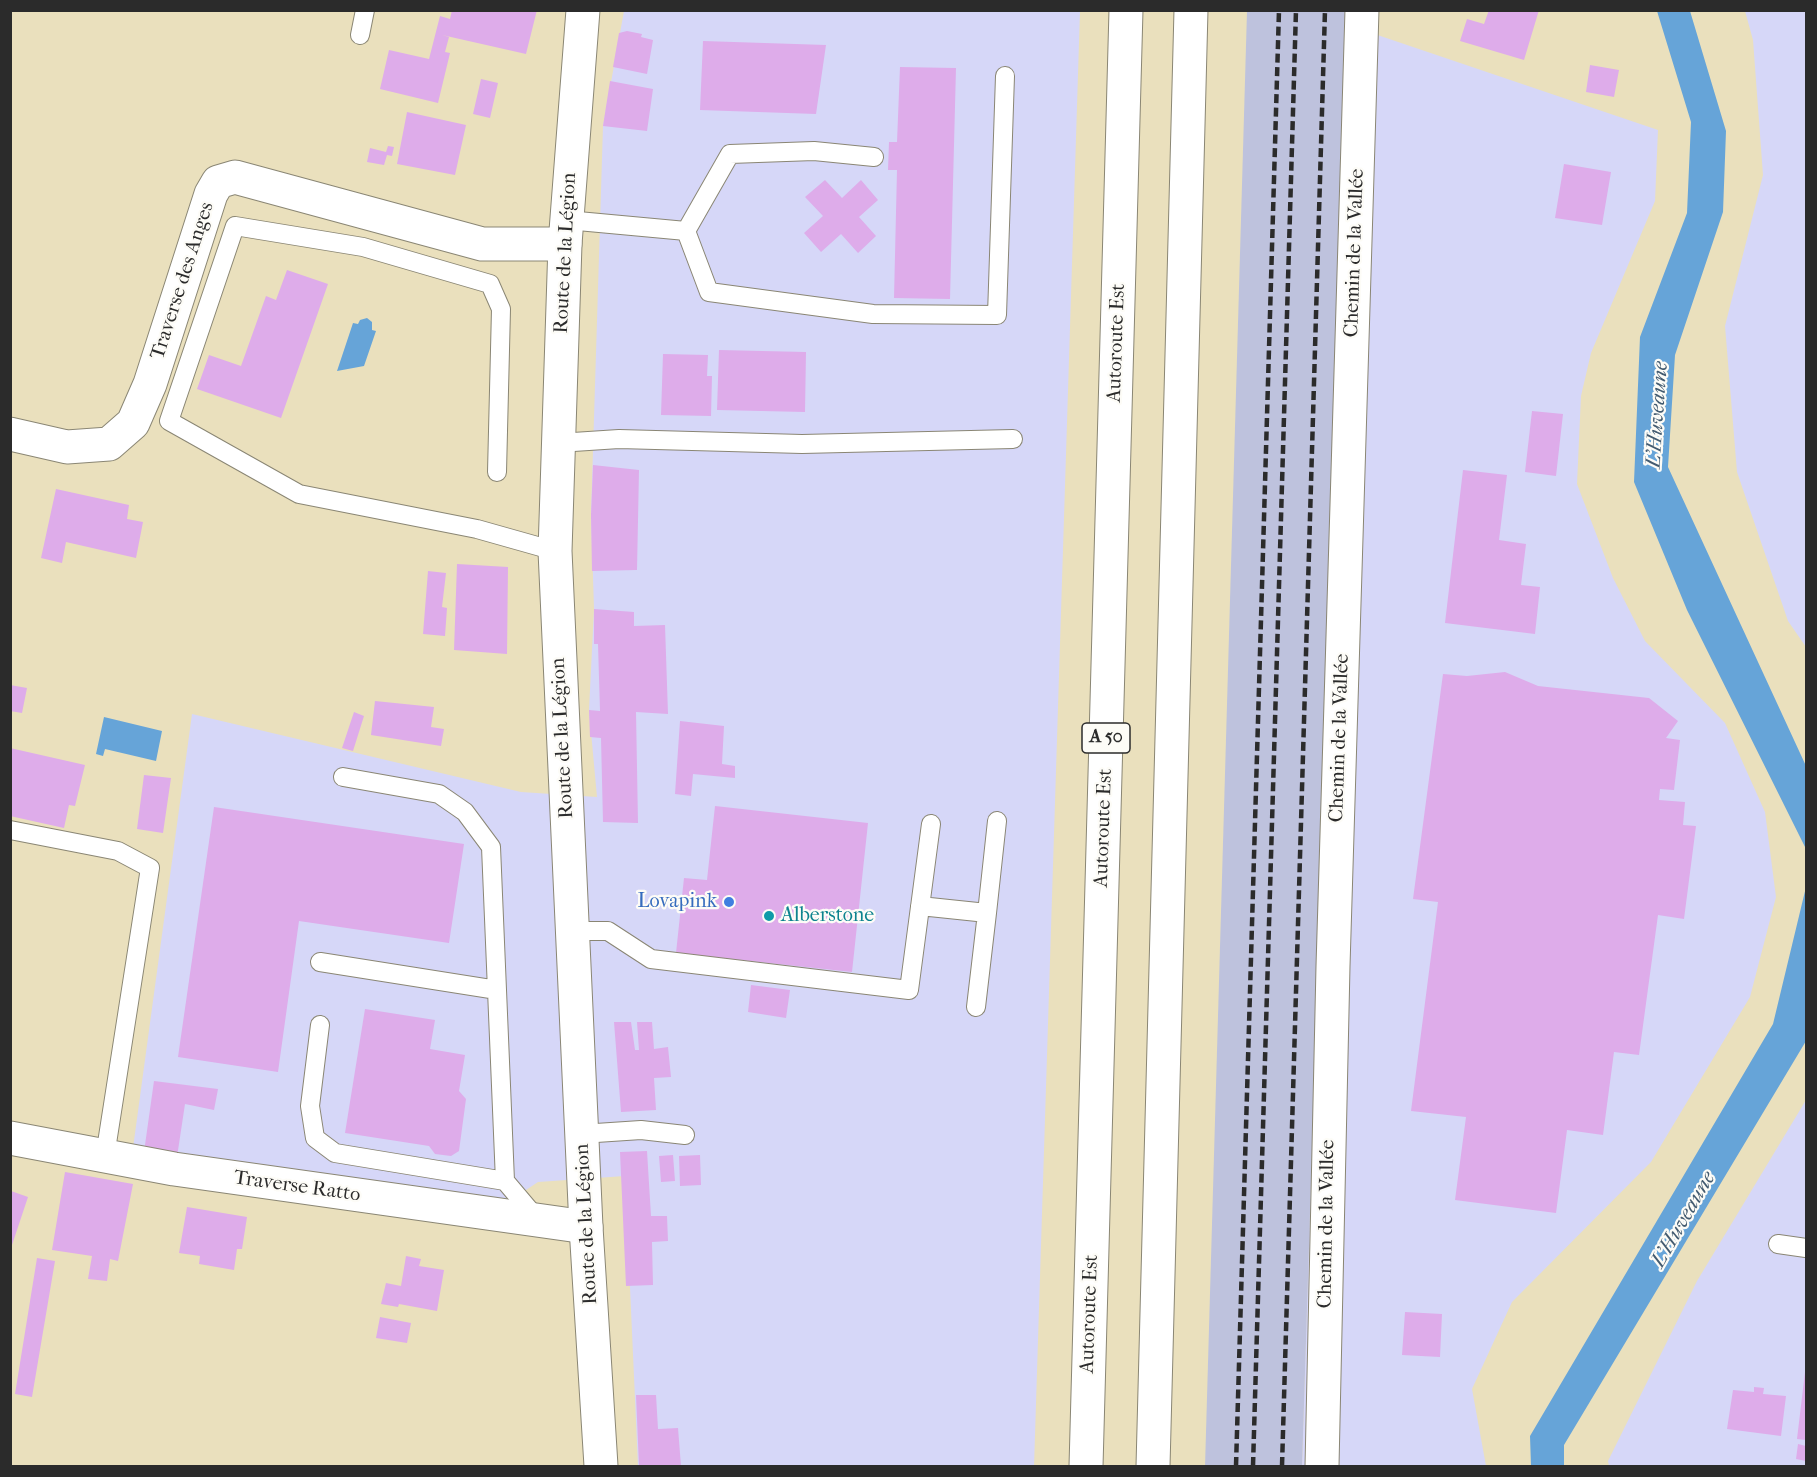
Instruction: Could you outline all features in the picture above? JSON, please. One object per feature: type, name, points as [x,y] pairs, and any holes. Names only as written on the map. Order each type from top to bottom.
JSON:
[{"type":"main road","name":"Route de la Légion","points":[[583,10],[566,232],[555,551],[581,1134],[602,1467]]},
{"type":"main road","name":"Autoroute Est","points":[[1086,1467],[1126,10]]},
{"type":"main road","points":[[1153,1467],[1191,10]]},
{"type":"main road","name":"Chemin de la Vallée","points":[[1322,1467],[1334,942],[1362,10]]},
{"type":"main road","name":"Traverse des Anges","points":[[10,434],[67,447],[109,444],[133,423],[150,384],[211,194],[218,182],[236,177],[482,244],[566,232]]},
{"type":"main road","name":"Traverse Ratto","points":[[10,1138],[174,1169],[586,1227]]},
{"type":"lane","points":[[360,35],[365,10]]},
{"type":"lane","points":[[874,157],[814,151],[730,154],[687,231],[709,292],[873,314],[997,315],[1005,76]]},
{"type":"lane","points":[[497,472],[501,309],[490,284],[363,247],[236,226],[169,422],[299,494],[477,529],[555,551]]},
{"type":"lane","points":[[566,232],[687,231]]},
{"type":"lane","points":[[558,443],[619,439],[802,444],[1013,439]]},
{"type":"lane","points":[[343,777],[439,794],[465,812],[491,847],[505,1181],[539,1222]]},
{"type":"lane","points":[[976,1007],[997,821]]},
{"type":"lane","points":[[572,931],[608,931],[651,959],[909,990],[931,824]]},
{"type":"lane","points":[[10,830],[118,851],[150,868],[105,1156]]},
{"type":"lane","points":[[920,906],[987,913]]},
{"type":"lane","points":[[320,962],[497,990]]},
{"type":"lane","points":[[320,1025],[310,1106],[315,1138],[335,1153],[505,1181]]},
{"type":"lane","points":[[581,1134],[641,1130],[685,1135]]},
{"type":"lane","points":[[1778,1244],[1806,1248]]},
{"type":"shaded area","points":[[624,11],[1080,11],[1034,1466],[638,1466],[625,1176],[538,1182],[496,1210],[133,1148],[192,714],[521,792],[597,797],[589,710],[594,609],[591,515],[603,126]]},
{"type":"shaded area","points":[[1247,11],[1346,11],[1302,1466],[1205,1466]]},
{"type":"shaded area","points":[[1745,11],[1806,11],[1806,647],[1788,621],[1737,472],[1725,326],[1763,175],[1753,40]]},
{"type":"shaded area","points":[[1345,24],[1658,130],[1655,201],[1591,353],[1581,396],[1577,484],[1613,578],[1645,641],[1725,723],[1765,812],[1776,897],[1750,997],[1651,1162],[1512,1302],[1472,1389],[1486,1466],[1302,1466]]},
{"type":"shaded area","points":[[1806,1100],[1806,1466],[1609,1466],[1608,1461],[1697,1281]]},
{"type":"water","name":"L'Huveaune","points":[[1657,11],[1690,11],[1726,131],[1723,212],[1675,355],[1668,467],[1806,766],[1806,849],[1687,610],[1634,482],[1640,337],[1687,213],[1691,122]]},
{"type":"water","points":[[367,318],[372,322],[372,330],[376,331],[364,366],[337,371],[353,323],[358,324],[360,320]]},
{"type":"water","points":[[104,717],[162,731],[156,761],[105,749],[103,756],[96,754]]},
{"type":"water","name":"L'Huveaune","points":[[1806,887],[1806,1041],[1564,1445],[1564,1466],[1531,1466],[1530,1436],[1773,1024]]},
{"type":"building","points":[[452,10],[537,10],[526,54],[442,35],[449,37],[445,52],[450,53],[438,103],[380,89],[389,50],[429,59],[440,16],[450,19]]},
{"type":"building","points":[[1489,10],[1539,10],[1524,60],[1460,41],[1467,19],[1484,24]]},
{"type":"building","points":[[627,31],[642,34],[641,37],[653,40],[647,74],[613,67],[619,33]]},
{"type":"building","points":[[703,41],[826,45],[816,114],[700,110]]},
{"type":"building","points":[[1590,65],[1619,70],[1614,97],[1586,92]]},
{"type":"building","points":[[900,67],[956,68],[950,299],[894,298],[897,170],[888,170],[889,142],[897,142]]},
{"type":"building","points":[[481,79],[498,83],[490,118],[473,114]]},
{"type":"building","points":[[610,81],[653,89],[647,131],[603,126]]},
{"type":"building","points":[[407,112],[466,125],[455,175],[397,164]]},
{"type":"building","points":[[388,146],[394,147],[392,156],[387,155],[384,165],[367,162],[370,148],[386,152]]},
{"type":"building","points":[[1564,164],[1611,172],[1602,225],[1555,218]]},
{"type":"building","points":[[825,180],[842,198],[861,180],[878,200],[859,217],[876,236],[858,253],[841,234],[821,252],[804,233],[823,216],[805,197]]},
{"type":"building","points":[[287,270],[328,284],[281,418],[197,389],[209,355],[241,366],[266,296],[276,300]]},
{"type":"building","points":[[719,350],[806,352],[805,412],[717,410]]},
{"type":"building","points":[[663,354],[708,355],[707,376],[712,376],[711,416],[661,415]]},
{"type":"building","points":[[1532,411],[1563,414],[1556,476],[1525,472]]},
{"type":"building","points":[[593,465],[639,470],[637,570],[592,571]]},
{"type":"building","points":[[1463,470],[1507,475],[1499,540],[1526,544],[1521,585],[1540,587],[1535,634],[1445,623]]},
{"type":"building","points":[[56,489],[129,505],[127,519],[143,522],[136,558],[66,542],[62,563],[41,558]]},
{"type":"building","points":[[457,564],[508,567],[507,654],[454,650]]},
{"type":"building","points":[[428,571],[446,573],[442,607],[447,608],[445,636],[423,634]]},
{"type":"building","points":[[594,609],[634,612],[634,626],[665,625],[668,714],[636,712],[638,823],[603,822],[601,738],[590,737],[589,710],[600,711],[598,644],[594,644]]},
{"type":"building","points":[[1505,672],[1538,686],[1649,698],[1678,721],[1666,738],[1680,740],[1674,790],[1660,789],[1659,800],[1685,802],[1683,825],[1696,826],[1684,919],[1658,915],[1639,1055],[1614,1052],[1603,1135],[1567,1130],[1556,1213],[1455,1200],[1466,1117],[1411,1111],[1438,902],[1413,899],[1443,674],[1467,676]]},
{"type":"building","points":[[10,685],[27,688],[22,713],[10,711]]},
{"type":"building","points":[[375,701],[434,707],[431,727],[444,729],[441,746],[371,735]]},
{"type":"building","points":[[354,712],[364,716],[353,751],[342,748]]},
{"type":"building","points":[[680,721],[724,726],[722,764],[735,766],[735,778],[693,774],[691,796],[675,794]]},
{"type":"building","points":[[10,748],[85,765],[75,806],[69,805],[64,828],[10,816]]},
{"type":"building","points":[[144,775],[171,778],[163,833],[137,829]]},
{"type":"building","name":"Alberstone","points":[[715,806],[868,823],[852,972],[676,953],[684,878],[707,880]]},
{"type":"building","points":[[214,807],[464,844],[449,943],[299,921],[278,1072],[178,1057]]},
{"type":"building","points":[[751,985],[790,990],[786,1018],[748,1012]]},
{"type":"building","points":[[365,1009],[435,1020],[430,1049],[465,1055],[459,1091],[466,1099],[459,1151],[451,1156],[435,1154],[429,1146],[345,1133]]},
{"type":"building","points":[[614,1022],[631,1022],[635,1050],[639,1050],[637,1022],[652,1022],[654,1049],[668,1047],[671,1077],[654,1078],[656,1110],[621,1112]]},
{"type":"building","points":[[154,1081],[218,1089],[214,1110],[185,1104],[177,1157],[144,1152]]},
{"type":"building","points":[[647,1151],[651,1216],[667,1216],[668,1241],[652,1242],[653,1285],[626,1286],[620,1152]]},
{"type":"building","points":[[673,1155],[675,1181],[661,1182],[659,1156]]},
{"type":"building","points":[[700,1155],[701,1185],[680,1186],[679,1156]]},
{"type":"building","points":[[65,1172],[133,1184],[118,1261],[110,1259],[107,1281],[88,1279],[92,1256],[52,1250]]},
{"type":"building","points":[[11,1191],[28,1197],[11,1248],[10,1193]]},
{"type":"building","points":[[187,1207],[247,1217],[242,1249],[237,1249],[234,1270],[199,1264],[200,1256],[179,1253]]},
{"type":"building","points":[[406,1256],[421,1259],[419,1266],[444,1270],[437,1311],[399,1304],[398,1307],[381,1304],[386,1283],[401,1286]]},
{"type":"building","points":[[37,1258],[55,1261],[32,1397],[15,1394]]},
{"type":"building","points":[[1405,1312],[1442,1314],[1440,1357],[1402,1355]]},
{"type":"building","points":[[380,1317],[411,1323],[407,1343],[376,1338]]},
{"type":"building","points":[[1806,1372],[1806,1440],[1797,1439]]},
{"type":"building","points":[[1754,1387],[1764,1388],[1763,1394],[1786,1396],[1781,1436],[1727,1429],[1733,1390],[1754,1392]]},
{"type":"building","points":[[636,1395],[656,1395],[658,1429],[678,1428],[681,1466],[639,1466]]},
{"type":"building","points":[[1798,1444],[1806,1446],[1806,1461],[1796,1459]]},
{"type":"railway","points":[[1236,1466],[1279,10]]},
{"type":"railway","points":[[1253,1466],[1296,10]]},
{"type":"railway","points":[[1282,1466],[1325,10]]},
{"type":"place","name":"Lovapink","points":[[729,902]]},
{"type":"place","name":"Alberstone","points":[[769,916]]}]
